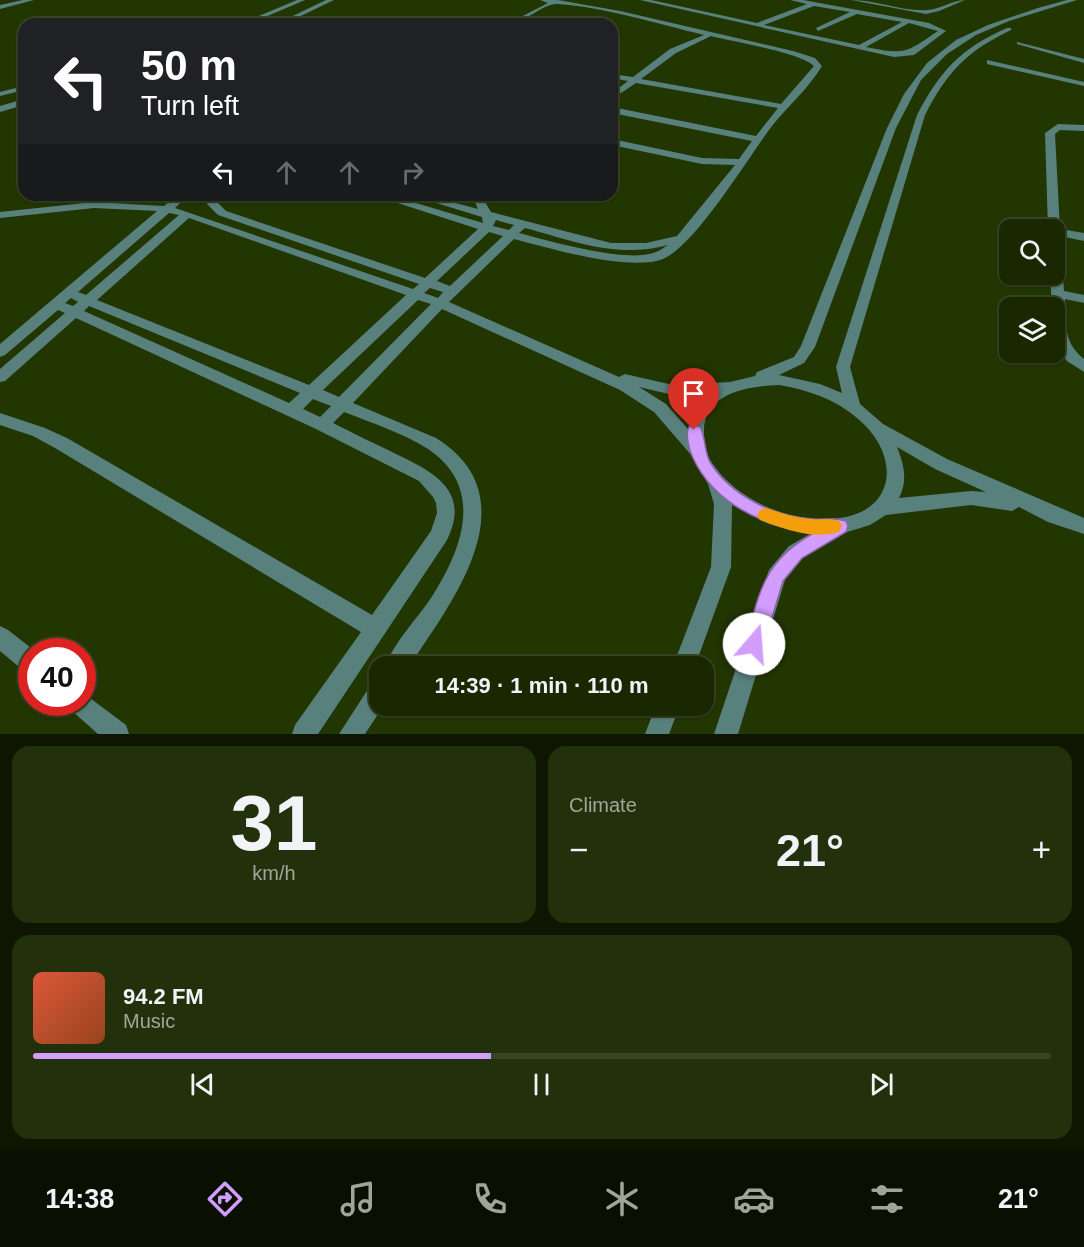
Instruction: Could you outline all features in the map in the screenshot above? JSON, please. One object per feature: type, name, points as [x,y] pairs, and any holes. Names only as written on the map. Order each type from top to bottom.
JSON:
[{"type":"street","points":[[0,5],[15,0]]},
{"type":"street","points":[[0,5],[31,0]]},
{"type":"street","points":[[258,18],[302,0]]},
{"type":"street","points":[[292,18],[331,0]]},
{"type":"street","points":[[643,0],[889,54],[906,54],[943,31],[936,27],[908,21],[793,0]]},
{"type":"street","points":[[854,0],[930,12],[962,0]]},
{"type":"street","points":[[593,371],[674,390],[731,385],[749,381],[799,360],[808,346],[895,117],[921,73],[951,47],[984,29],[1027,13],[1074,0]]},
{"type":"street","points":[[403,201],[517,229],[598,245],[623,249],[657,245],[683,236],[818,66],[812,60],[620,13],[547,1],[515,18]]},
{"type":"street","points":[[515,18],[547,1]]},
{"type":"street","points":[[757,25],[815,4]]},
{"type":"street","points":[[853,407],[843,367],[911,145],[921,115],[937,83],[956,60],[999,33],[1043,16],[1084,4]]},
{"type":"street","points":[[818,29],[856,12]]},
{"type":"street","points":[[859,48],[908,21]]},
{"type":"street","points":[[618,92],[678,47],[707,35]]},
{"type":"street","points":[[1019,43],[1084,61]]},
{"type":"street","points":[[990,62],[1084,84]]},
{"type":"street","points":[[618,80],[781,110]]},
{"type":"street","points":[[0,94],[18,90]]},
{"type":"street","points":[[0,109],[18,104]]},
{"type":"street","points":[[618,111],[758,139]]},
{"type":"street","points":[[1054,219],[1050,136],[1059,132],[1084,130]]},
{"type":"street","points":[[618,145],[702,161],[743,162]]},
{"type":"street","points":[[618,145],[698,164],[713,169],[729,180]]},
{"type":"street","points":[[0,352],[176,201]]},
{"type":"street","points":[[213,201],[212,204],[222,213],[452,291]]},
{"type":"street","points":[[430,201],[488,221]]},
{"type":"street","points":[[480,201],[488,221]]},
{"type":"street","points":[[0,215],[98,205],[168,208],[440,303],[645,396],[667,416],[698,452],[716,481],[723,504],[722,567],[688,656]]},
{"type":"street","points":[[0,377],[187,214]]},
{"type":"street","points":[[290,412],[427,283],[488,221]]},
{"type":"street","points":[[322,425],[440,303],[517,229]]},
{"type":"street","points":[[1065,235],[1084,237]]},
{"type":"street","points":[[1065,238],[1084,247]]},
{"type":"street","points":[[1057,285],[1057,297]]},
{"type":"street","points":[[69,293],[343,404],[408,432],[440,449],[464,476],[472,492],[475,510],[473,532],[466,554],[450,583],[403,656]]},
{"type":"street","points":[[1057,293],[1084,299]]},
{"type":"street","points":[[56,304],[322,425],[425,476],[441,493],[445,503],[441,534],[304,734]]},
{"type":"street","points":[[1065,333],[1084,356]]},
{"type":"street","points":[[1065,349],[1072,358],[1084,367]]},
{"type":"street","points":[[749,381],[779,380],[810,386],[853,407],[875,425],[941,464],[1063,519]]},
{"type":"street","points":[[698,452],[694,430],[700,411],[712,396],[731,385]]},
{"type":"street","points":[[0,419],[39,432],[61,443],[375,629]]},
{"type":"street","points":[[726,734],[776,576],[796,552],[840,526],[863,519],[881,508],[891,496],[896,483],[896,468],[889,446],[875,425]]},
{"type":"street","points":[[716,481],[735,498],[758,512],[785,522],[813,527],[840,526]]},
{"type":"street","points":[[881,508],[940,501],[995,499],[1020,504],[1084,526]]},
{"type":"street","points":[[0,636],[18,651]]},
{"type":"street","points":[[351,734],[369,707]]},
{"type":"street","points":[[96,716],[117,734]]},
{"type":"street","points":[[657,734],[664,716]]},
{"type":"slow traffic","points":[[766,515],[785,522],[813,527],[833,526]]},
{"type":"route","points":[[694,430],[698,452],[705,467],[716,481],[735,498],[758,512],[785,522],[813,527],[840,526],[796,552],[776,576],[754,644]]}]
